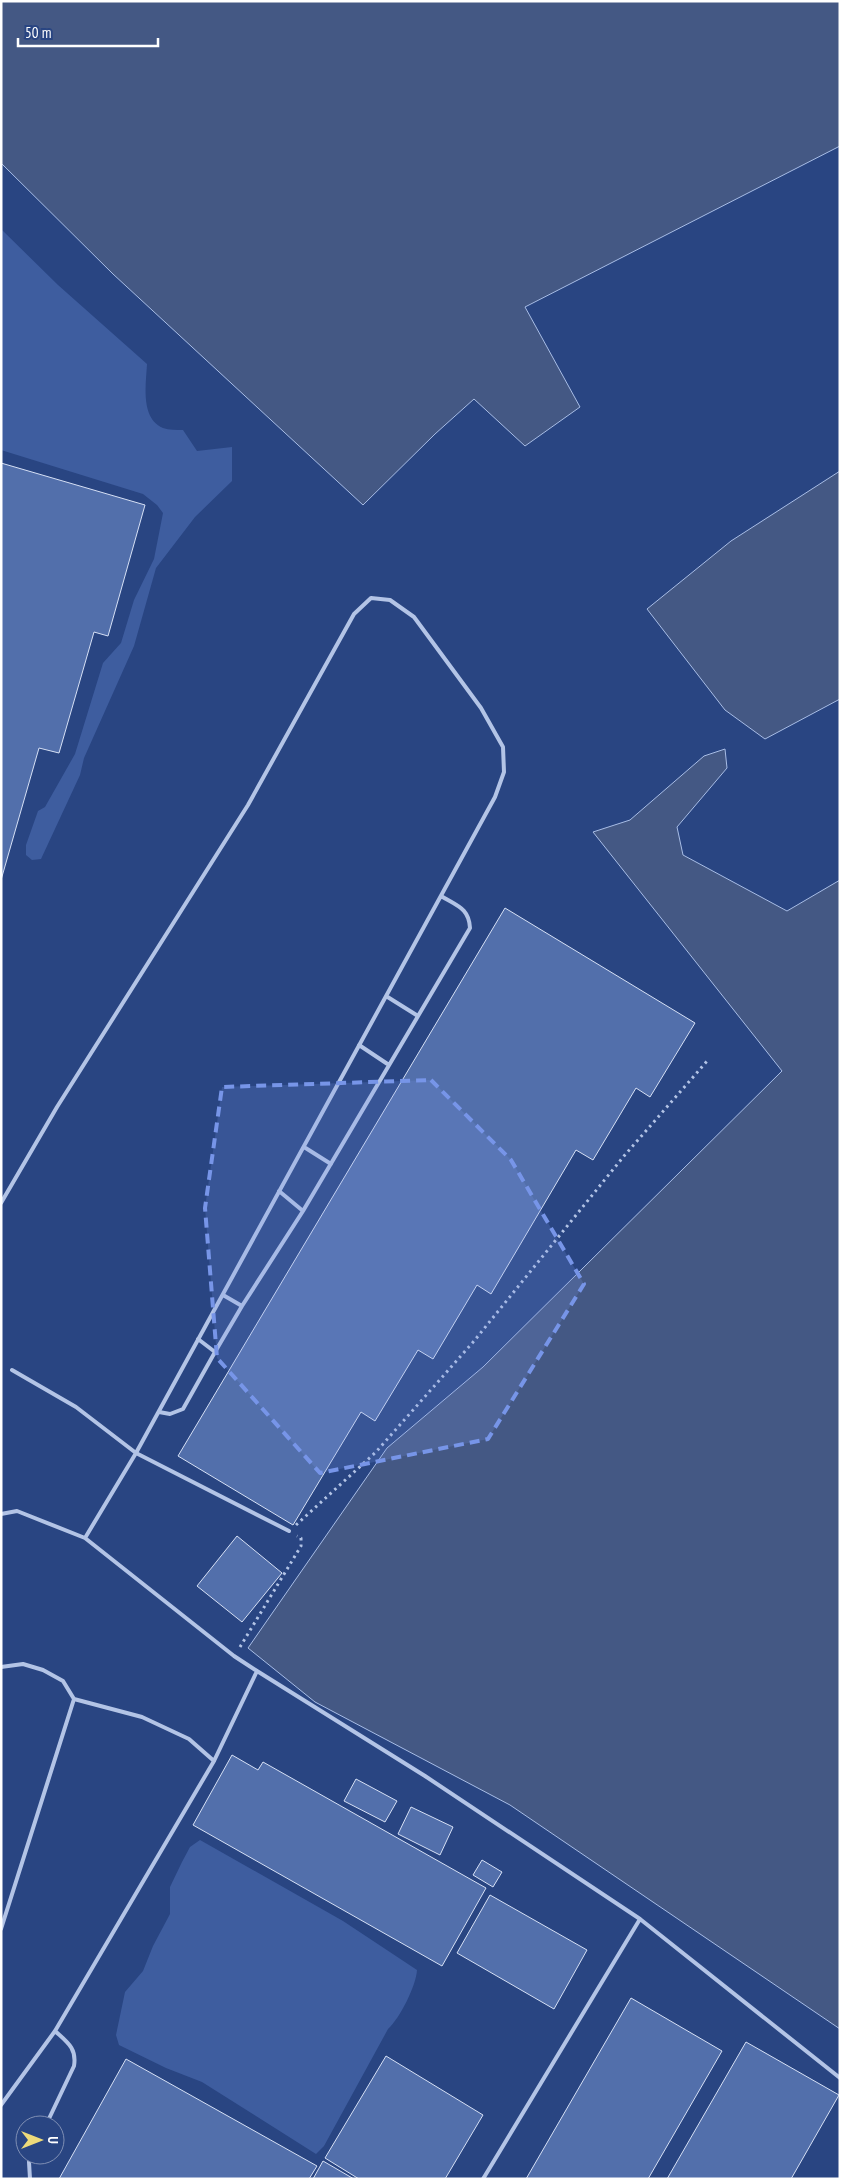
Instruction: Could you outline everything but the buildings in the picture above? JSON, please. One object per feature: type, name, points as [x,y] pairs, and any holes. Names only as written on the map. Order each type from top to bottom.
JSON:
[{"type":"lane","points":[[1,1203],[57,1107],[248,805],[354,614],[371,598],[390,600],[414,617],[481,708],[503,747],[504,772],[495,797],[304,1147],[159,1412],[85,1538]]},
{"type":"lane","points":[[159,1412],[170,1414],[184,1409],[242,1306],[303,1210],[470,928],[470,918],[466,912],[441,896]]},
{"type":"lane","points":[[386,996],[418,1016]]},
{"type":"lane","points":[[359,1045],[389,1064]]},
{"type":"lane","points":[[304,1147],[330,1164]]},
{"type":"lane","points":[[279,1191],[303,1210]]},
{"type":"lane","points":[[223,1295],[242,1306]]},
{"type":"lane","points":[[198,1339],[215,1352]]},
{"type":"lane","points":[[12,1370],[76,1407],[136,1453],[289,1531]]},
{"type":"lane","points":[[1,1514],[17,1511],[85,1538],[234,1656],[425,1776],[640,1919],[840,2078]]},
{"type":"lane","points":[[1,1667],[23,1664],[43,1670],[63,1681],[74,1699],[142,1717],[189,1739],[214,1761]]},
{"type":"lane","points":[[1,2105],[55,2031],[214,1761],[257,1671]]},
{"type":"lane","points":[[1,1929],[74,1699]]},
{"type":"lane","points":[[483,2179],[640,1919]]},
{"type":"lane","points":[[51,2115],[74,2066],[76,2056],[74,2048],[55,2031]]},
{"type":"lane","points":[[29,2165],[30,2179]]},
{"type":"path","points":[[234,1656],[301,1546],[301,1538],[289,1531],[376,1452],[474,1341],[624,1156],[708,1060]]},
{"type":"highlighted area","points":[[431,1080],[511,1160],[584,1284],[488,1439],[320,1473],[217,1358],[205,1208],[222,1087]]},
{"type":"shaded area","points":[[1,1],[840,1],[840,146],[525,307],[580,407],[525,446],[474,399],[435,434],[363,505],[113,274],[1,163]]},
{"type":"shaded area","points":[[1,229],[58,285],[147,364],[146,400],[151,417],[156,423],[165,429],[183,430],[197,451],[232,447],[232,481],[195,517],[156,568],[134,646],[84,758],[80,775],[41,859],[32,860],[26,855],[26,845],[38,811],[45,807],[75,754],[103,663],[121,643],[134,600],[154,559],[163,513],[157,505],[143,494],[1,450]]},
{"type":"shaded area","points":[[840,471],[840,699],[765,739],[725,710],[647,609],[731,541]]},
{"type":"shaded area","points":[[725,749],[727,768],[677,827],[683,855],[787,911],[840,880],[840,2029],[510,1805],[315,1702],[248,1648],[387,1448],[483,1367],[782,1071],[593,832],[630,820],[704,756]]},
{"type":"shaded area","points":[[200,1840],[343,1921],[417,1970],[411,1993],[402,2010],[388,2029],[324,2146],[316,2154],[202,2082],[166,2068],[119,2045],[116,2035],[125,1992],[143,1971],[153,1946],[170,1914],[170,1887],[190,1847]]}]
